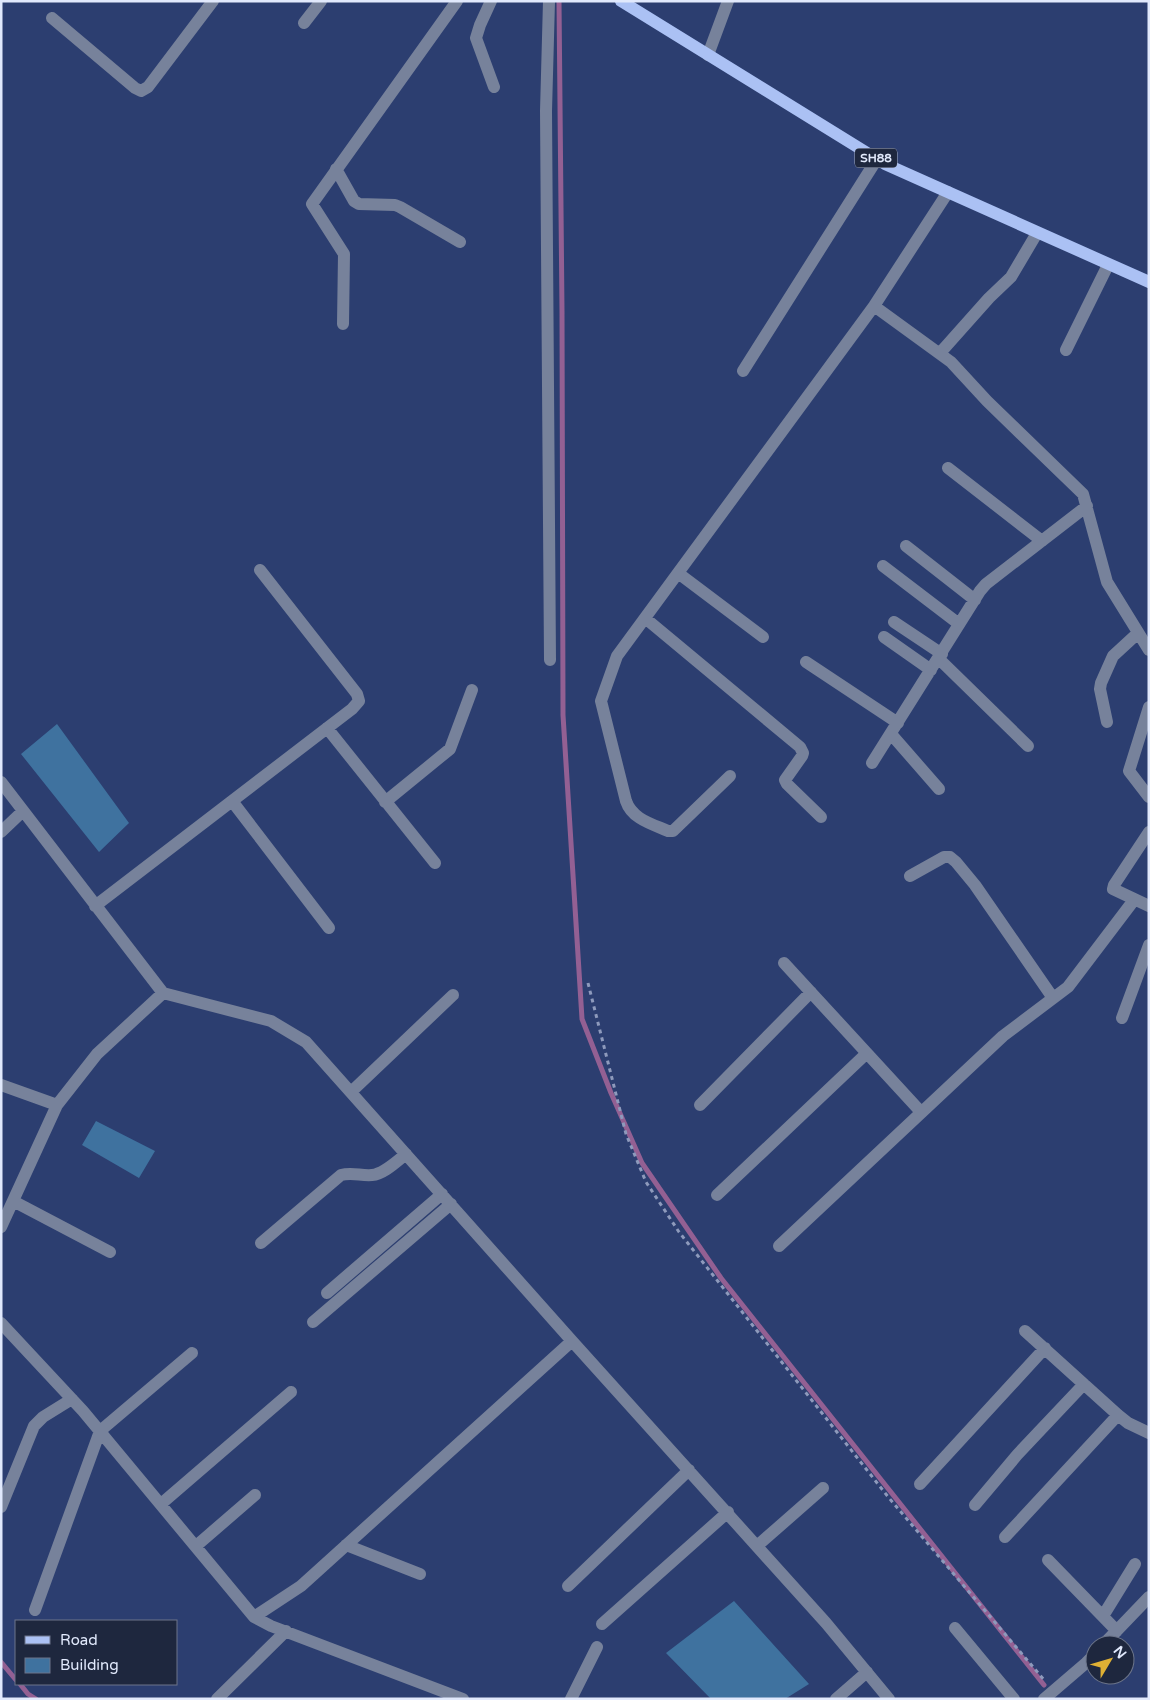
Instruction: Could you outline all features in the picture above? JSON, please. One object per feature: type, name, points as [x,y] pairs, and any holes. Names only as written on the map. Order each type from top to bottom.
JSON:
[{"type":"main road","name":"SH88","points":[[621,1],[877,159],[1037,233],[1149,282]]},
{"type":"street","points":[[52,18],[141,91],[148,86],[213,1]]},
{"type":"street","points":[[304,23],[321,1]]},
{"type":"street","points":[[343,324],[344,254],[312,204],[457,1]]},
{"type":"street","points":[[491,1],[476,38],[494,87]]},
{"type":"street","points":[[549,1],[546,120],[550,660]]},
{"type":"street","points":[[708,55],[728,1]]},
{"type":"street","points":[[743,371],[877,159]]},
{"type":"street","points":[[336,169],[354,201],[359,204],[400,207],[460,242]]},
{"type":"street","points":[[730,776],[673,831],[668,831],[633,815],[629,810],[601,701],[617,656],[874,306],[948,192]]},
{"type":"street","points":[[940,353],[989,298],[1011,277],[1037,233]]},
{"type":"street","points":[[1066,350],[1108,265]]},
{"type":"street","points":[[874,306],[952,362],[987,401],[1083,494],[1107,582],[1149,650]]},
{"type":"street","points":[[948,468],[1042,541]]},
{"type":"street","points":[[872,763],[986,584],[1087,506]]},
{"type":"street","points":[[906,546],[975,600]]},
{"type":"street","points":[[883,566],[959,624]]},
{"type":"street","points":[[95,906],[328,728],[359,701],[357,694],[260,570]]},
{"type":"street","points":[[678,573],[764,637]]},
{"type":"street","points":[[645,618],[800,748],[803,753],[802,756],[785,780],[821,817]]},
{"type":"street","points":[[894,622],[940,656],[1028,746]]},
{"type":"street","points":[[1107,722],[1100,689],[1101,683],[1113,656],[1138,633]]},
{"type":"street","points":[[884,637],[931,670]]},
{"type":"street","points":[[806,662],[895,728],[939,789]]},
{"type":"street","points":[[385,802],[450,749],[472,690]]},
{"type":"street","points":[[1149,706],[1129,771],[1149,797]]},
{"type":"street","points":[[328,728],[435,863]]},
{"type":"street","points":[[1,782],[163,993],[271,1021],[306,1042],[572,1341],[728,1512],[826,1623],[889,1699]]},
{"type":"street","points":[[232,801],[329,928]]},
{"type":"street","points":[[1,832],[23,811]]},
{"type":"street","points":[[1149,832],[1113,889],[1149,906]]},
{"type":"street","points":[[910,876],[944,856],[950,857],[956,862],[975,885],[1053,998]]},
{"type":"street","points":[[779,1246],[1003,1036],[1068,987],[1134,900]]},
{"type":"street","points":[[1122,1018],[1149,945]]},
{"type":"street","points":[[784,963],[922,1112]]},
{"type":"street","points":[[700,1105],[811,992]]},
{"type":"street","points":[[1,1228],[56,1105],[97,1054],[163,993]]},
{"type":"street","points":[[351,1092],[452,995]]},
{"type":"street","points":[[717,1196],[867,1053]]},
{"type":"street","points":[[1,1085],[56,1105]]},
{"type":"street","points":[[261,1243],[341,1175],[348,1173],[379,1174],[406,1154]]},
{"type":"street","points":[[328,1293],[446,1199]]},
{"type":"street","points":[[313,1322],[446,1199]]},
{"type":"street","points":[[13,1201],[110,1252]]},
{"type":"street","points":[[1,1323],[100,1431],[254,1616],[286,1631],[463,1699]]},
{"type":"street","points":[[1025,1330],[1118,1416],[1149,1433]]},
{"type":"street","points":[[254,1616],[301,1586],[572,1341]]},
{"type":"street","points":[[920,1484],[1045,1348]]},
{"type":"street","points":[[35,1610],[100,1431],[192,1353]]},
{"type":"street","points":[[975,1505],[1017,1455],[1084,1384]]},
{"type":"street","points":[[160,1504],[292,1392]]},
{"type":"street","points":[[1,1507],[37,1421],[72,1399]]},
{"type":"street","points":[[1005,1537],[1118,1416]]},
{"type":"street","points":[[568,1586],[689,1470]]},
{"type":"street","points":[[757,1546],[823,1488]]},
{"type":"street","points":[[196,1546],[255,1495]]},
{"type":"street","points":[[602,1624],[728,1512]]},
{"type":"street","points":[[346,1545],[420,1574]]},
{"type":"street","points":[[1048,1560],[1117,1631]]},
{"type":"street","points":[[1103,1616],[1135,1564]]},
{"type":"street","points":[[1113,1635],[1149,1597]]},
{"type":"street","points":[[955,1628],[1014,1699]]},
{"type":"street","points":[[217,1699],[286,1631]]},
{"type":"street","points":[[571,1699],[597,1647]]},
{"type":"street","points":[[1049,1695],[1085,1663]]},
{"type":"street","points":[[836,1699],[867,1672]]},
{"type":"street","points":[[428,1699],[439,1689]]},
{"type":"path","points":[[588,983],[626,1134],[646,1182],[679,1232],[1049,1695]]},
{"type":"building","points":[[57,724],[129,823],[99,852],[21,754]]},
{"type":"building","points":[[96,1121],[155,1151],[139,1178],[82,1145]]},
{"type":"building","points":[[734,1601],[809,1684],[785,1699],[711,1699],[666,1653]]},
{"type":"waterway","points":[[559,1],[563,715],[582,1019],[611,1093],[642,1163],[721,1278],[1044,1685]]},
{"type":"waterway","points":[[1,1662],[15,1679]]},
{"type":"waterway","points":[[21,1685],[28,1694],[36,1699]]}]
